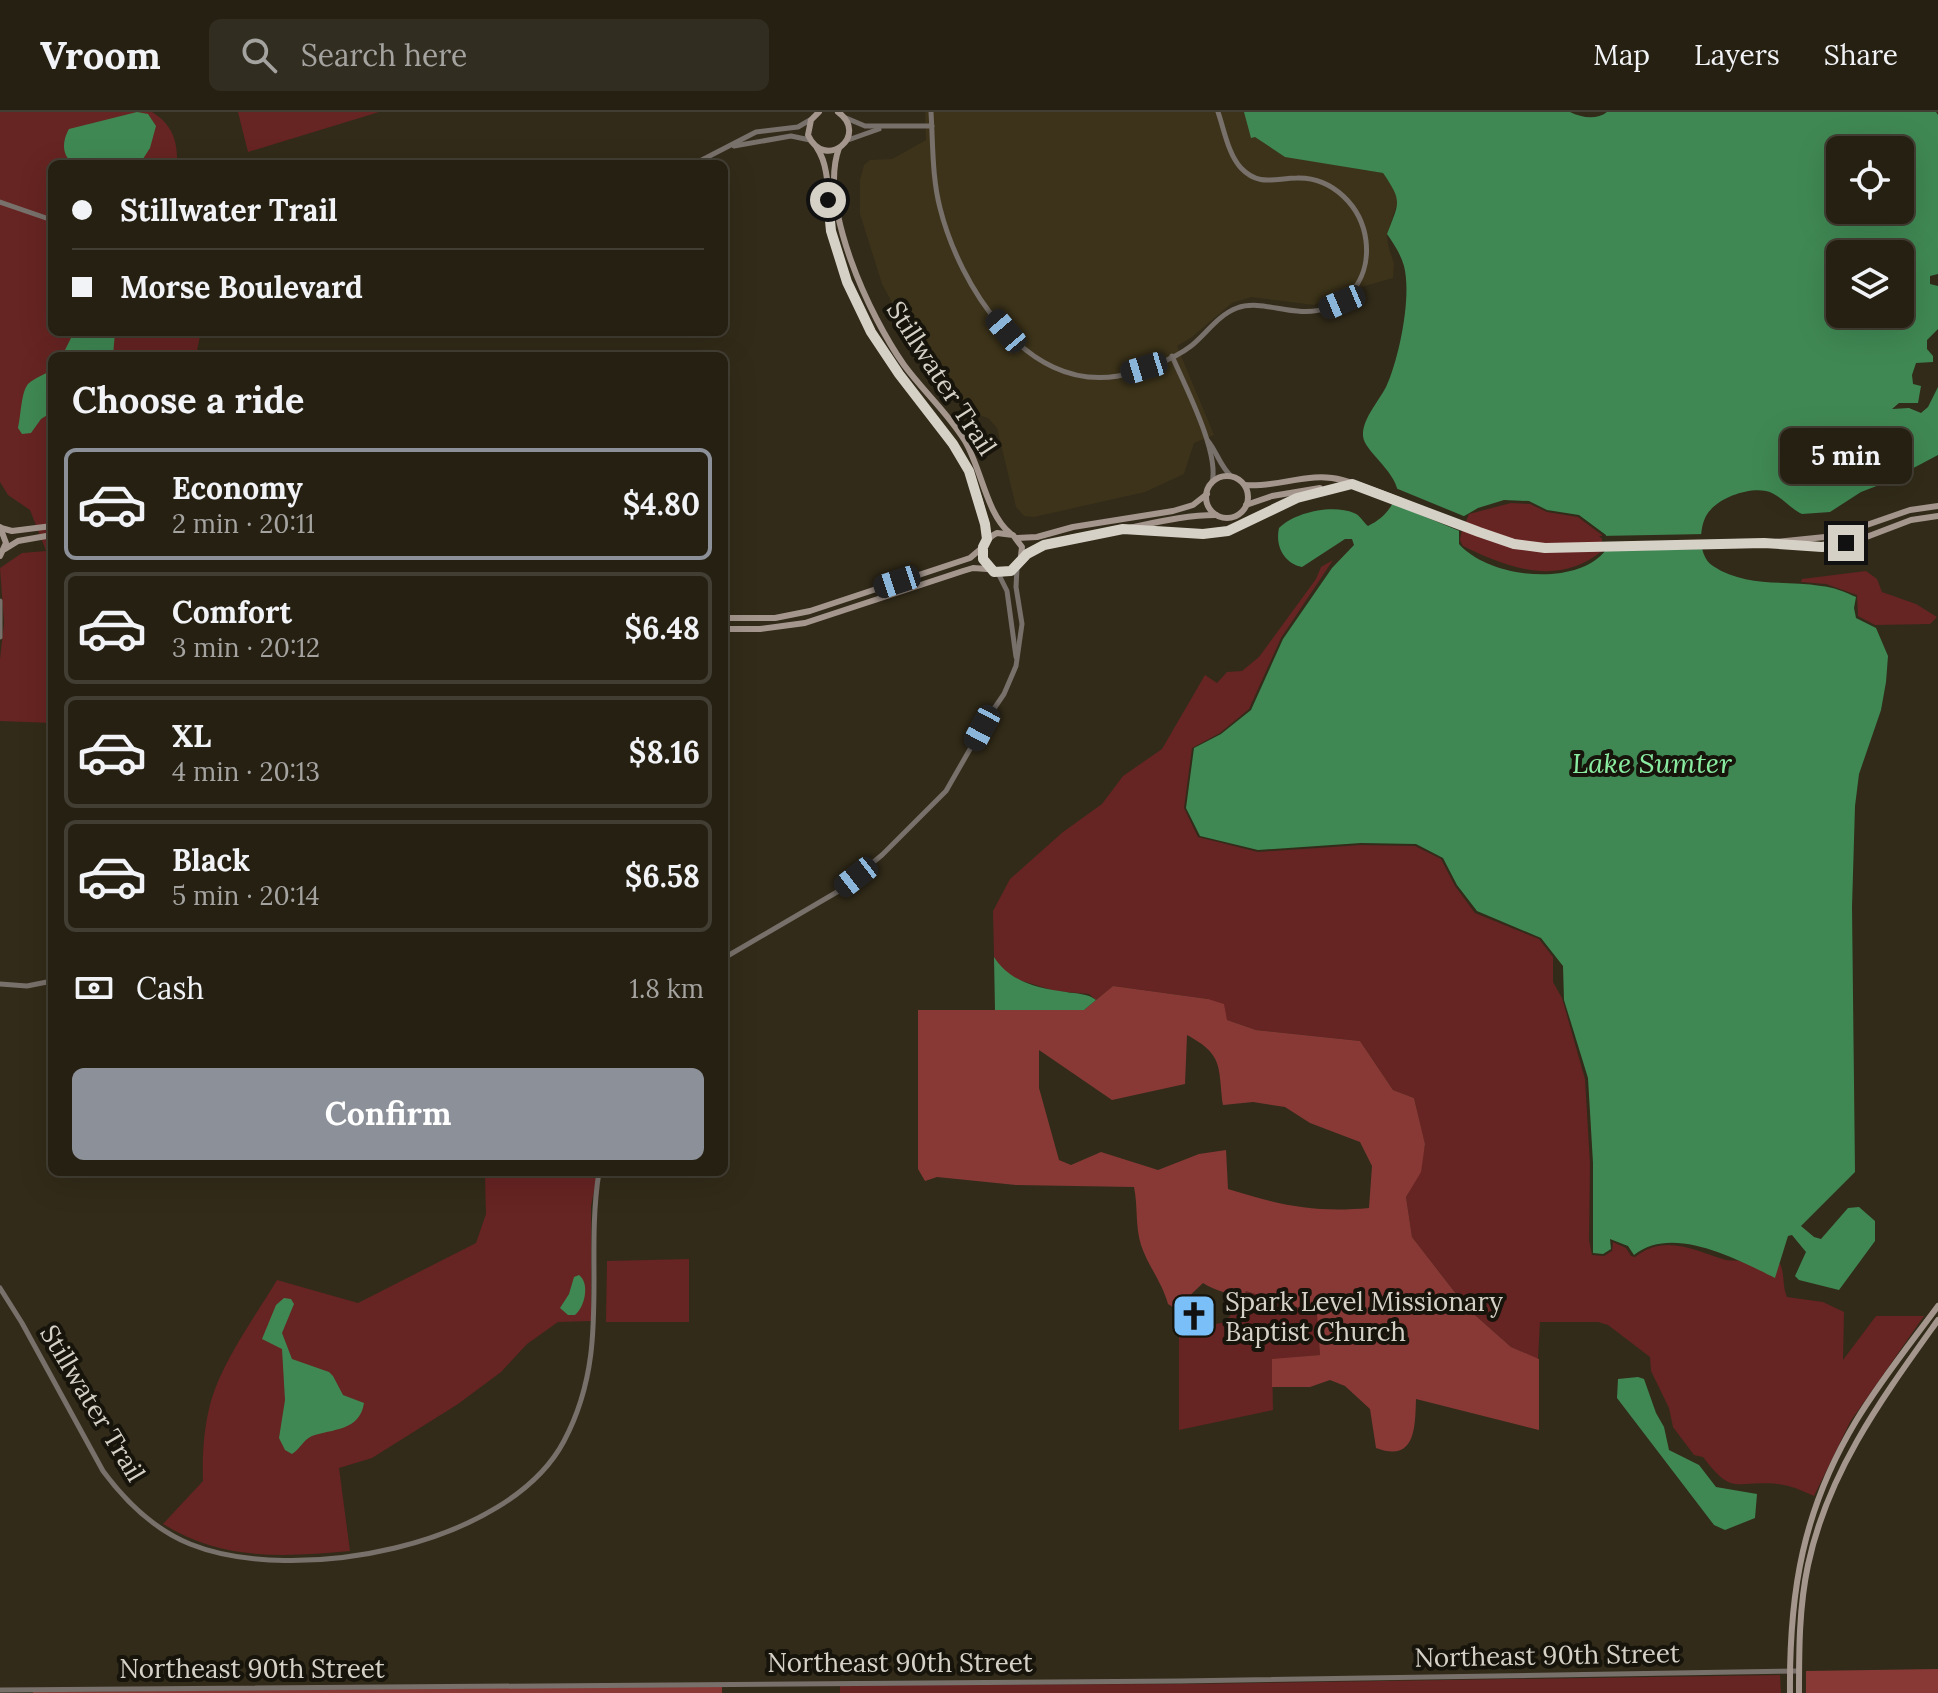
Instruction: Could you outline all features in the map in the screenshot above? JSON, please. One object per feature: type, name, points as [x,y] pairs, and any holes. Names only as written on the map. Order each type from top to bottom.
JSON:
[{"type":"main road","points":[[815,115],[808,130],[810,140],[817,148],[828,151],[839,148],[847,140],[849,129],[839,112]]},
{"type":"main road","name":"Stillwater Trail","points":[[817,148],[824,163],[831,231],[847,282],[878,342],[953,444],[969,471],[983,510],[985,543]]},
{"type":"main road","name":"Stillwater Trail","points":[[839,148],[834,172],[840,221],[861,287],[883,332],[905,366],[955,425],[967,444],[1000,525],[1013,535]]},
{"type":"main road","points":[[1216,515],[1207,502],[1207,494],[1212,483],[1222,476],[1231,476],[1245,485],[1267,486],[1317,478],[1340,479],[1514,544],[1545,548],[1725,543],[1822,547],[1869,536],[1911,520],[1938,516]]},
{"type":"main road","points":[[1246,505],[1272,496],[1352,484]]},
{"type":"main road","points":[[728,629],[760,629],[805,623],[973,568],[1011,571],[1027,554],[1044,545],[1193,515],[1232,518],[1239,515],[1246,505],[1248,493],[1245,485]]},
{"type":"main road","points":[[1123,529],[1203,534],[1228,531],[1297,498],[1336,486]]},
{"type":"main road","points":[[728,618],[775,618],[810,611],[970,558],[997,533],[1037,537],[1073,527],[1173,511],[1193,505],[1207,494]]},
{"type":"main road","points":[[1764,543],[1835,536],[1910,510],[1938,506]]},
{"type":"main road","points":[[0,528],[12,531],[48,526]]},
{"type":"main road","points":[[0,528],[6,538],[5,549]]},
{"type":"main road","points":[[1013,535],[1023,553],[1018,566]]},
{"type":"main road","points":[[0,556],[18,541],[48,536]]},
{"type":"main road","points":[[985,543],[983,559],[994,571]]},
{"type":"main road","points":[[1790,1693],[1798,1566],[1811,1519],[1829,1473],[1856,1421],[1938,1306]]},
{"type":"main road","points":[[1799,1693],[1801,1617],[1808,1566],[1820,1521],[1837,1476],[1864,1424],[1938,1320]]},
{"type":"street","points":[[931,112],[937,190],[954,251],[976,293],[1025,350],[1059,369],[1095,377],[1117,376],[1189,348],[1221,318],[1240,307],[1312,311],[1342,302],[1357,288],[1367,257],[1364,230],[1343,195],[1324,182],[1306,178],[1264,182],[1241,168],[1231,150],[1218,112]]},
{"type":"street","points":[[702,160],[746,136],[798,127],[815,115]]},
{"type":"street","points":[[845,118],[865,126],[932,126]]},
{"type":"street","points":[[847,140],[888,127]]},
{"type":"street","points":[[762,131],[764,140]]},
{"type":"street","points":[[725,149],[791,136],[810,140]]},
{"type":"street","points":[[0,202],[48,219]]},
{"type":"street","points":[[1172,356],[1208,441],[1214,466],[1212,483]]},
{"type":"street","points":[[1208,441],[1231,476]]},
{"type":"street","points":[[728,956],[837,892],[932,808],[955,778],[1004,694],[1016,666],[1022,624],[1016,587],[1018,566]]},
{"type":"street","points":[[994,571],[1005,584],[1010,604],[1016,666]]},
{"type":"street","points":[[0,601],[0,637]]},
{"type":"street","points":[[0,984],[27,986],[48,982]]},
{"type":"street","name":"Stillwater Trail","points":[[0,1288],[103,1471],[135,1509],[151,1522],[187,1543],[238,1557],[303,1559],[375,1552],[440,1536],[506,1502],[539,1475],[564,1442],[584,1391],[594,1339],[595,1206],[599,1176]]},
{"type":"street","name":"Northeast 90th Street","points":[[0,1690],[1181,1681],[1799,1671]]},
{"type":"shaded area","points":[[0,112],[152,112],[169,128],[175,141],[177,160],[48,160],[48,336],[200,336],[197,350],[203,352],[48,352],[48,723],[0,721],[0,659],[4,623],[0,568],[22,553],[46,551],[30,510],[8,495],[0,482]]},
{"type":"shaded area","points":[[238,112],[379,112],[248,152]]},
{"type":"shaded area","points":[[925,112],[1244,112],[1255,136],[1284,156],[1383,173],[1399,198],[1387,234],[1394,264],[1393,278],[1347,291],[1314,305],[1251,297],[1232,303],[1177,346],[1214,435],[1194,443],[1184,474],[1145,492],[1034,517],[1024,516],[1016,507],[997,428],[988,418],[970,412],[917,348],[882,284],[860,214],[860,180],[864,165],[870,160],[892,159],[926,140]]},
{"type":"shaded area","points":[[1511,503],[1530,504],[1547,512],[1578,517],[1602,535],[1602,543],[1546,545],[1515,541],[1465,524],[1469,514]]},
{"type":"shaded area","points":[[1462,529],[1515,544],[1548,548],[1602,548],[1602,551],[1568,568],[1533,570],[1515,567],[1463,546],[1460,540]]},
{"type":"shaded area","points":[[1333,560],[1281,638],[1249,709],[1220,733],[1192,748],[1184,808],[1198,837],[1258,852],[1361,845],[1415,846],[1441,859],[1455,886],[1475,913],[1539,939],[1553,957],[1553,982],[1562,998],[1585,1079],[1590,1164],[1589,1240],[1592,1255],[1604,1256],[1612,1251],[1613,1242],[1635,1257],[1658,1246],[1680,1246],[1726,1260],[1744,1262],[1775,1277],[1779,1262],[1787,1297],[1823,1302],[1844,1312],[1843,1360],[1876,1316],[1924,1316],[1850,1422],[1814,1496],[1782,1485],[1735,1484],[1721,1478],[1703,1457],[1694,1455],[1673,1427],[1669,1408],[1651,1371],[1650,1357],[1608,1325],[1598,1322],[1540,1322],[1538,1359],[1511,1347],[1467,1308],[1412,1237],[1406,1197],[1418,1173],[1425,1145],[1414,1098],[1393,1090],[1360,1041],[1256,1030],[1227,1020],[1208,999],[1113,986],[1096,1000],[1089,994],[1055,991],[1016,979],[1002,971],[994,957],[993,911],[1010,879],[1063,832],[1102,804],[1123,776],[1162,749],[1205,675],[1217,683],[1227,672],[1242,671],[1259,657],[1316,579],[1321,567]]},
{"type":"shaded area","points":[[1866,571],[1877,579],[1882,592],[1916,604],[1937,617],[1930,624],[1875,625],[1858,616],[1857,595],[1826,584],[1801,582],[1802,579]]},
{"type":"shaded area","points":[[1113,986],[1208,999],[1224,1004],[1227,1020],[1256,1030],[1360,1041],[1393,1090],[1414,1098],[1425,1144],[1421,1172],[1406,1197],[1412,1237],[1467,1308],[1511,1347],[1539,1359],[1539,1430],[1416,1399],[1411,1440],[1399,1451],[1376,1448],[1370,1409],[1345,1386],[1330,1380],[1310,1387],[1272,1387],[1272,1359],[1320,1355],[1317,1314],[1246,1291],[1241,1302],[1203,1283],[1179,1306],[1179,1311],[1168,1304],[1141,1245],[1134,1187],[1016,1185],[937,1177],[925,1181],[918,1169],[918,1010],[1084,1010]],"holes":[[[1187,1035],[1199,1042],[1217,1063],[1223,1105],[1253,1102],[1285,1107],[1310,1123],[1360,1142],[1372,1166],[1369,1208],[1297,1206],[1228,1189],[1226,1150],[1199,1154],[1158,1170],[1101,1152],[1071,1165],[1059,1160],[1039,1088],[1039,1050],[1112,1100],[1185,1084]]]},
{"type":"shaded area","points":[[597,1176],[591,1206],[591,1321],[558,1322],[527,1344],[501,1372],[458,1404],[372,1458],[339,1468],[350,1551],[301,1555],[254,1554],[208,1545],[163,1524],[203,1481],[205,1430],[216,1386],[231,1354],[277,1280],[358,1303],[476,1243],[486,1214],[485,1177]]},
{"type":"shaded area","points":[[689,1259],[689,1322],[606,1322],[607,1261]]},
{"type":"shaded area","points":[[1246,1291],[1318,1314],[1320,1355],[1272,1360],[1273,1410],[1179,1430],[1179,1332],[1225,1322]]},
{"type":"shaded area","points":[[1938,1669],[1938,1693],[1806,1693],[1806,1671]]},
{"type":"shaded area","points":[[1780,1675],[1781,1693],[840,1693],[840,1685],[1189,1684]]},
{"type":"shaded area","points":[[722,1686],[722,1693],[33,1693],[33,1692]]},
{"type":"water","points":[[137,112],[148,114],[156,126],[150,148],[142,160],[69,160],[64,144],[69,129]]},
{"type":"water","name":"Lake Sumter","points":[[1244,112],[1570,112],[1589,117],[1607,112],[1936,112],[1938,115],[1938,274],[1930,276],[1930,284],[1938,286],[1938,329],[1927,340],[1933,362],[1916,363],[1912,375],[1913,384],[1921,386],[1918,403],[1899,403],[1892,409],[1909,408],[1921,413],[1928,407],[1938,387],[1938,455],[1861,492],[1830,512],[1802,514],[1766,491],[1733,495],[1717,504],[1706,516],[1701,535],[1702,550],[1708,562],[1726,573],[1766,582],[1825,587],[1856,597],[1856,618],[1876,628],[1888,656],[1881,710],[1859,774],[1855,806],[1852,907],[1855,1172],[1801,1226],[1821,1239],[1848,1208],[1859,1207],[1875,1221],[1875,1241],[1839,1290],[1799,1280],[1795,1276],[1806,1252],[1792,1235],[1788,1236],[1775,1278],[1724,1254],[1685,1244],[1649,1246],[1634,1255],[1628,1246],[1610,1239],[1611,1249],[1603,1254],[1593,1253],[1593,1163],[1588,1078],[1564,1000],[1563,966],[1541,938],[1477,911],[1457,885],[1443,858],[1416,844],[1361,843],[1258,850],[1200,836],[1186,808],[1194,748],[1221,734],[1251,710],[1283,639],[1332,568],[1354,545],[1352,539],[1345,539],[1302,567],[1290,562],[1282,553],[1278,541],[1279,528],[1304,514],[1336,509],[1356,514],[1368,526],[1386,512],[1398,492],[1391,476],[1368,448],[1363,436],[1368,417],[1391,375],[1405,311],[1404,266],[1387,234],[1397,202],[1394,190],[1383,173],[1285,157],[1255,137],[1251,138]],"holes":[[[1504,500],[1529,501],[1547,510],[1579,515],[1606,535],[1606,550],[1592,562],[1575,570],[1554,574],[1532,574],[1490,565],[1459,544],[1459,519],[1478,508]]]},
{"type":"water","points":[[72,336],[115,336],[113,352],[64,352]]},
{"type":"water","points":[[48,371],[48,415],[31,433],[22,434],[18,428],[23,397],[26,386]]},
{"type":"water","points":[[994,957],[1008,972],[1025,982],[1096,1000],[1084,1010],[995,1010]]},
{"type":"water","points":[[579,1275],[585,1289],[584,1301],[575,1315],[568,1315],[560,1308],[569,1294],[574,1277]]},
{"type":"water","points":[[284,1298],[291,1299],[294,1304],[282,1333],[292,1359],[329,1372],[343,1395],[364,1403],[357,1419],[351,1424],[312,1436],[292,1454],[285,1450],[279,1438],[285,1400],[282,1349],[262,1339],[276,1305]]},
{"type":"water","points":[[1618,1379],[1644,1379],[1664,1427],[1669,1450],[1699,1465],[1716,1487],[1757,1494],[1755,1518],[1725,1530],[1714,1525],[1617,1398]]},
{"type":"pier","points":[[1393,487],[1466,517],[1462,532],[1389,502]]},
{"type":"pier","points":[[1706,534],[1706,549],[1600,551],[1605,541],[1599,536]]},
{"type":"place","name":"Spark Level Missionary Baptist Church","points":[[1194,1316]]},
{"type":"route","points":[[828,200],[831,231],[847,282],[871,332],[953,444],[969,471],[983,510],[987,539],[983,559],[991,570],[998,573],[1011,571],[1034,549],[1064,540],[1123,529],[1203,534],[1228,531],[1297,498],[1352,484],[1514,544],[1545,548],[1764,543],[1822,547],[1846,543]]}]
